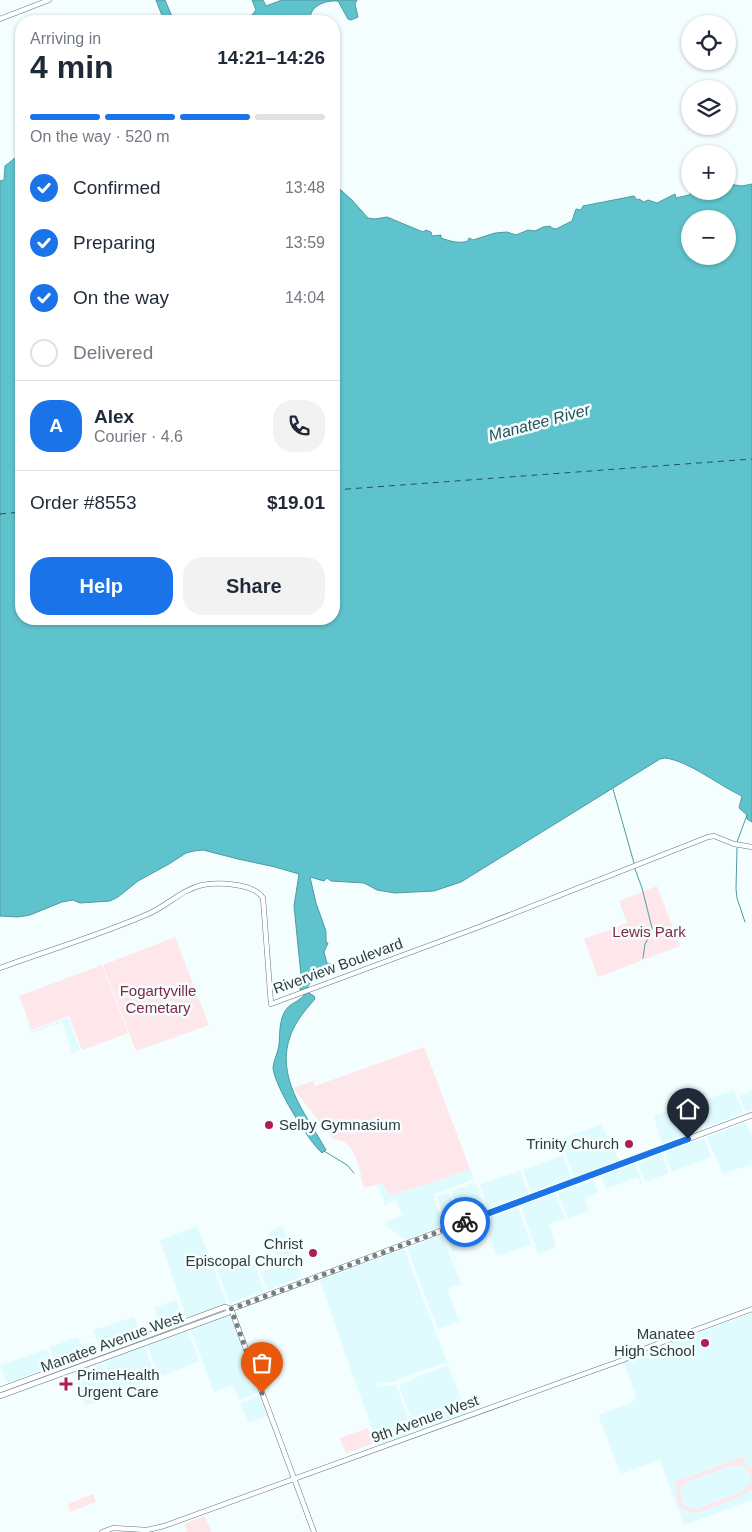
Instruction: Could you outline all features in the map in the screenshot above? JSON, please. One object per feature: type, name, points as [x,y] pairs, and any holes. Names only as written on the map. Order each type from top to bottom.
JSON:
[{"type":"main road","name":"Manatee Avenue West","points":[[0,1396],[752,1115]]},
{"type":"main road","name":"Manatee Avenue West","points":[[0,1390],[225,1307],[231,1309]]},
{"type":"street","points":[[0,19],[49,0]]},
{"type":"street","name":"Riverview Boulevard","points":[[0,968],[149,914],[191,888],[207,884],[228,884],[256,891],[263,898],[271,1004],[479,927],[708,837],[718,837],[734,844],[752,847]]},
{"type":"street","points":[[231,1309],[314,1532]]},
{"type":"street","name":"9th Avenue West","points":[[102,1532],[113,1528],[138,1530],[160,1527],[604,1367],[623,1360],[641,1350],[752,1309]]},
{"type":"shaded area","points":[[25,1015],[32,1031],[68,1018],[80,1050],[72,1053],[62,1022],[31,1034]]},
{"type":"shaded area","points":[[734,1090],[743,1113],[706,1127],[698,1102]]},
{"type":"shaded area","points":[[752,1091],[752,1109],[746,1112],[739,1096]]},
{"type":"shaded area","points":[[678,1107],[682,1119],[698,1114],[703,1128],[662,1144],[654,1116]]},
{"type":"shaded area","points":[[746,1122],[752,1137],[752,1164],[723,1174],[707,1137]]},
{"type":"shaded area","points":[[601,1124],[619,1160],[574,1177],[560,1140]]},
{"type":"shaded area","points":[[704,1138],[711,1157],[672,1172],[665,1153]]},
{"type":"shaded area","points":[[662,1154],[669,1173],[645,1182],[638,1163]]},
{"type":"shaded area","points":[[563,1155],[571,1178],[531,1192],[523,1170]]},
{"type":"shaded area","points":[[635,1164],[642,1183],[640,1184],[638,1177],[606,1189],[601,1176]]},
{"type":"shaded area","points":[[470,1169],[474,1179],[435,1194],[434,1200],[444,1225],[406,1240],[385,1225],[389,1220],[403,1215],[395,1200],[385,1205],[378,1184],[384,1183],[390,1195]]},
{"type":"shaded area","points":[[475,1171],[480,1184],[520,1171],[528,1193],[488,1208]]},
{"type":"shaded area","points":[[593,1180],[598,1193],[585,1198],[589,1211],[568,1218],[558,1193]]},
{"type":"shaded area","points":[[475,1182],[485,1210],[447,1224],[437,1197],[449,1192],[453,1204],[460,1208],[461,1205],[455,1202],[452,1191]]},
{"type":"shaded area","points":[[555,1194],[565,1219],[549,1224],[556,1247],[538,1254],[521,1206]]},
{"type":"shaded area","points":[[518,1208],[531,1245],[497,1256],[483,1220]]},
{"type":"shaded area","points":[[480,1221],[487,1238],[453,1252],[463,1282],[445,1234]]},
{"type":"shaded area","points":[[197,1226],[227,1304],[187,1319],[160,1240]]},
{"type":"shaded area","points":[[283,1226],[302,1277],[267,1290],[261,1273],[281,1265],[268,1232]]},
{"type":"shaded area","points":[[442,1235],[461,1284],[447,1289],[459,1321],[438,1329],[407,1248]]},
{"type":"shaded area","points":[[404,1249],[447,1362],[397,1381],[375,1384],[376,1387],[396,1385],[414,1435],[379,1447],[320,1280]]},
{"type":"shaded area","points":[[252,1257],[264,1291],[230,1303],[217,1270]]},
{"type":"shaded area","points":[[176,1300],[184,1320],[160,1328],[154,1308]]},
{"type":"shaded area","points":[[231,1313],[260,1392],[239,1400],[233,1385],[214,1392],[190,1328]]},
{"type":"shaded area","name":"Manatee High School","points":[[752,1313],[752,1500],[684,1525],[660,1460],[621,1474],[598,1415],[632,1403],[636,1396],[624,1363],[645,1352]]},
{"type":"shaded area","points":[[134,1317],[141,1335],[100,1350],[93,1330]]},
{"type":"shaded area","points":[[187,1329],[199,1361],[159,1377],[147,1344]]},
{"type":"shaded area","points":[[78,1337],[82,1346],[94,1342],[97,1351],[56,1365],[50,1347]]},
{"type":"shaded area","points":[[144,1345],[156,1378],[116,1393],[104,1360]]},
{"type":"shaded area","points":[[47,1349],[54,1366],[7,1383],[0,1365]]},
{"type":"shaded area","points":[[101,1361],[113,1395],[85,1406],[74,1372]]},
{"type":"shaded area","points":[[448,1365],[467,1415],[417,1434],[400,1384]]},
{"type":"shaded area","points":[[261,1395],[269,1415],[249,1423],[240,1403]]},
{"type":"green space","name":"Lewis Park","points":[[657,886],[680,946],[598,977],[584,939],[627,923],[619,901]]},
{"type":"green space","name":"Fogartyville Cemetary","points":[[175,937],[209,1025],[136,1051],[103,965]]},
{"type":"green space","points":[[102,965],[128,1033],[82,1050],[69,1016],[32,1030],[19,996]]},
{"type":"green space","points":[[424,1047],[470,1169],[390,1195],[383,1183],[364,1188],[352,1150],[347,1144],[334,1140],[293,1088],[313,1081],[315,1086]]},
{"type":"green space","points":[[368,1428],[373,1444],[346,1453],[340,1438]]},
{"type":"green space","points":[[743,1457],[745,1461],[743,1462],[752,1469],[752,1489],[748,1493],[701,1512],[692,1513],[684,1510],[678,1504],[676,1495],[678,1486],[676,1486],[675,1482]],"holes":[[[734,1465],[743,1466],[750,1474],[751,1483],[744,1491],[697,1509],[690,1509],[683,1504],[680,1493],[682,1487],[687,1482]]]},
{"type":"green space","points":[[93,1494],[96,1502],[70,1512],[68,1504]]},
{"type":"green space","points":[[205,1516],[211,1532],[187,1532],[184,1524]]},
{"type":"water","points":[[156,0],[165,0],[171,15],[162,15]]},
{"type":"water","points":[[252,0],[263,0],[266,6],[282,0],[357,0],[355,4],[358,17],[351,20],[348,19],[338,1],[319,5],[310,15],[252,15],[256,10]]},
{"type":"water","name":"Manatee River","points":[[15,158],[15,625],[340,625],[340,189],[368,218],[387,217],[423,232],[426,230],[431,232],[432,236],[441,235],[441,238],[461,242],[468,241],[469,238],[473,240],[495,233],[507,232],[516,235],[528,230],[535,231],[550,226],[556,229],[572,221],[576,209],[581,210],[583,206],[634,196],[637,200],[639,199],[644,202],[648,200],[657,203],[675,194],[676,198],[681,197],[681,200],[736,200],[736,185],[752,184],[752,822],[747,819],[747,815],[739,808],[742,796],[694,768],[665,758],[660,759],[461,882],[434,891],[395,893],[377,890],[364,883],[331,881],[327,878],[324,881],[310,877],[316,903],[326,931],[326,942],[328,943],[324,952],[327,963],[331,964],[331,967],[327,967],[324,978],[310,983],[307,988],[315,999],[293,1029],[287,1050],[286,1065],[295,1095],[326,1150],[322,1153],[309,1137],[285,1099],[273,1067],[283,1015],[287,1008],[305,994],[303,990],[300,990],[301,975],[294,906],[299,874],[203,850],[194,851],[186,853],[138,881],[110,901],[80,903],[73,900],[62,902],[30,915],[18,917],[0,916],[0,181],[4,180],[5,166]]},
{"type":"waterway","points":[[613,789],[634,863]]},
{"type":"waterway","points":[[737,842],[747,815]]},
{"type":"waterway","points":[[737,848],[736,889],[745,922]]},
{"type":"waterway","points":[[635,869],[652,928],[645,944],[643,958]]},
{"type":"waterway","points":[[324,1151],[347,1165],[354,1173]]},
{"type":"ferry route","points":[[340,490],[752,459]]},
{"type":"ferry route","points":[[0,514],[15,513]]},
{"type":"way so far","points":[[262,1393],[231,1309],[465,1222]]},
{"type":"place","name":"Selby Gymnasium","points":[[269,1125]]},
{"type":"place","name":"Trinity Church","points":[[629,1144]]},
{"type":"place","name":"Christ Episcopal Church","points":[[313,1253]]},
{"type":"place","name":"Manatee High School","points":[[705,1343]]},
{"type":"place","name":"PrimeHealth Urgent Care","points":[[66,1384]]},
{"type":"route","points":[[465,1222],[688,1139]]}]
